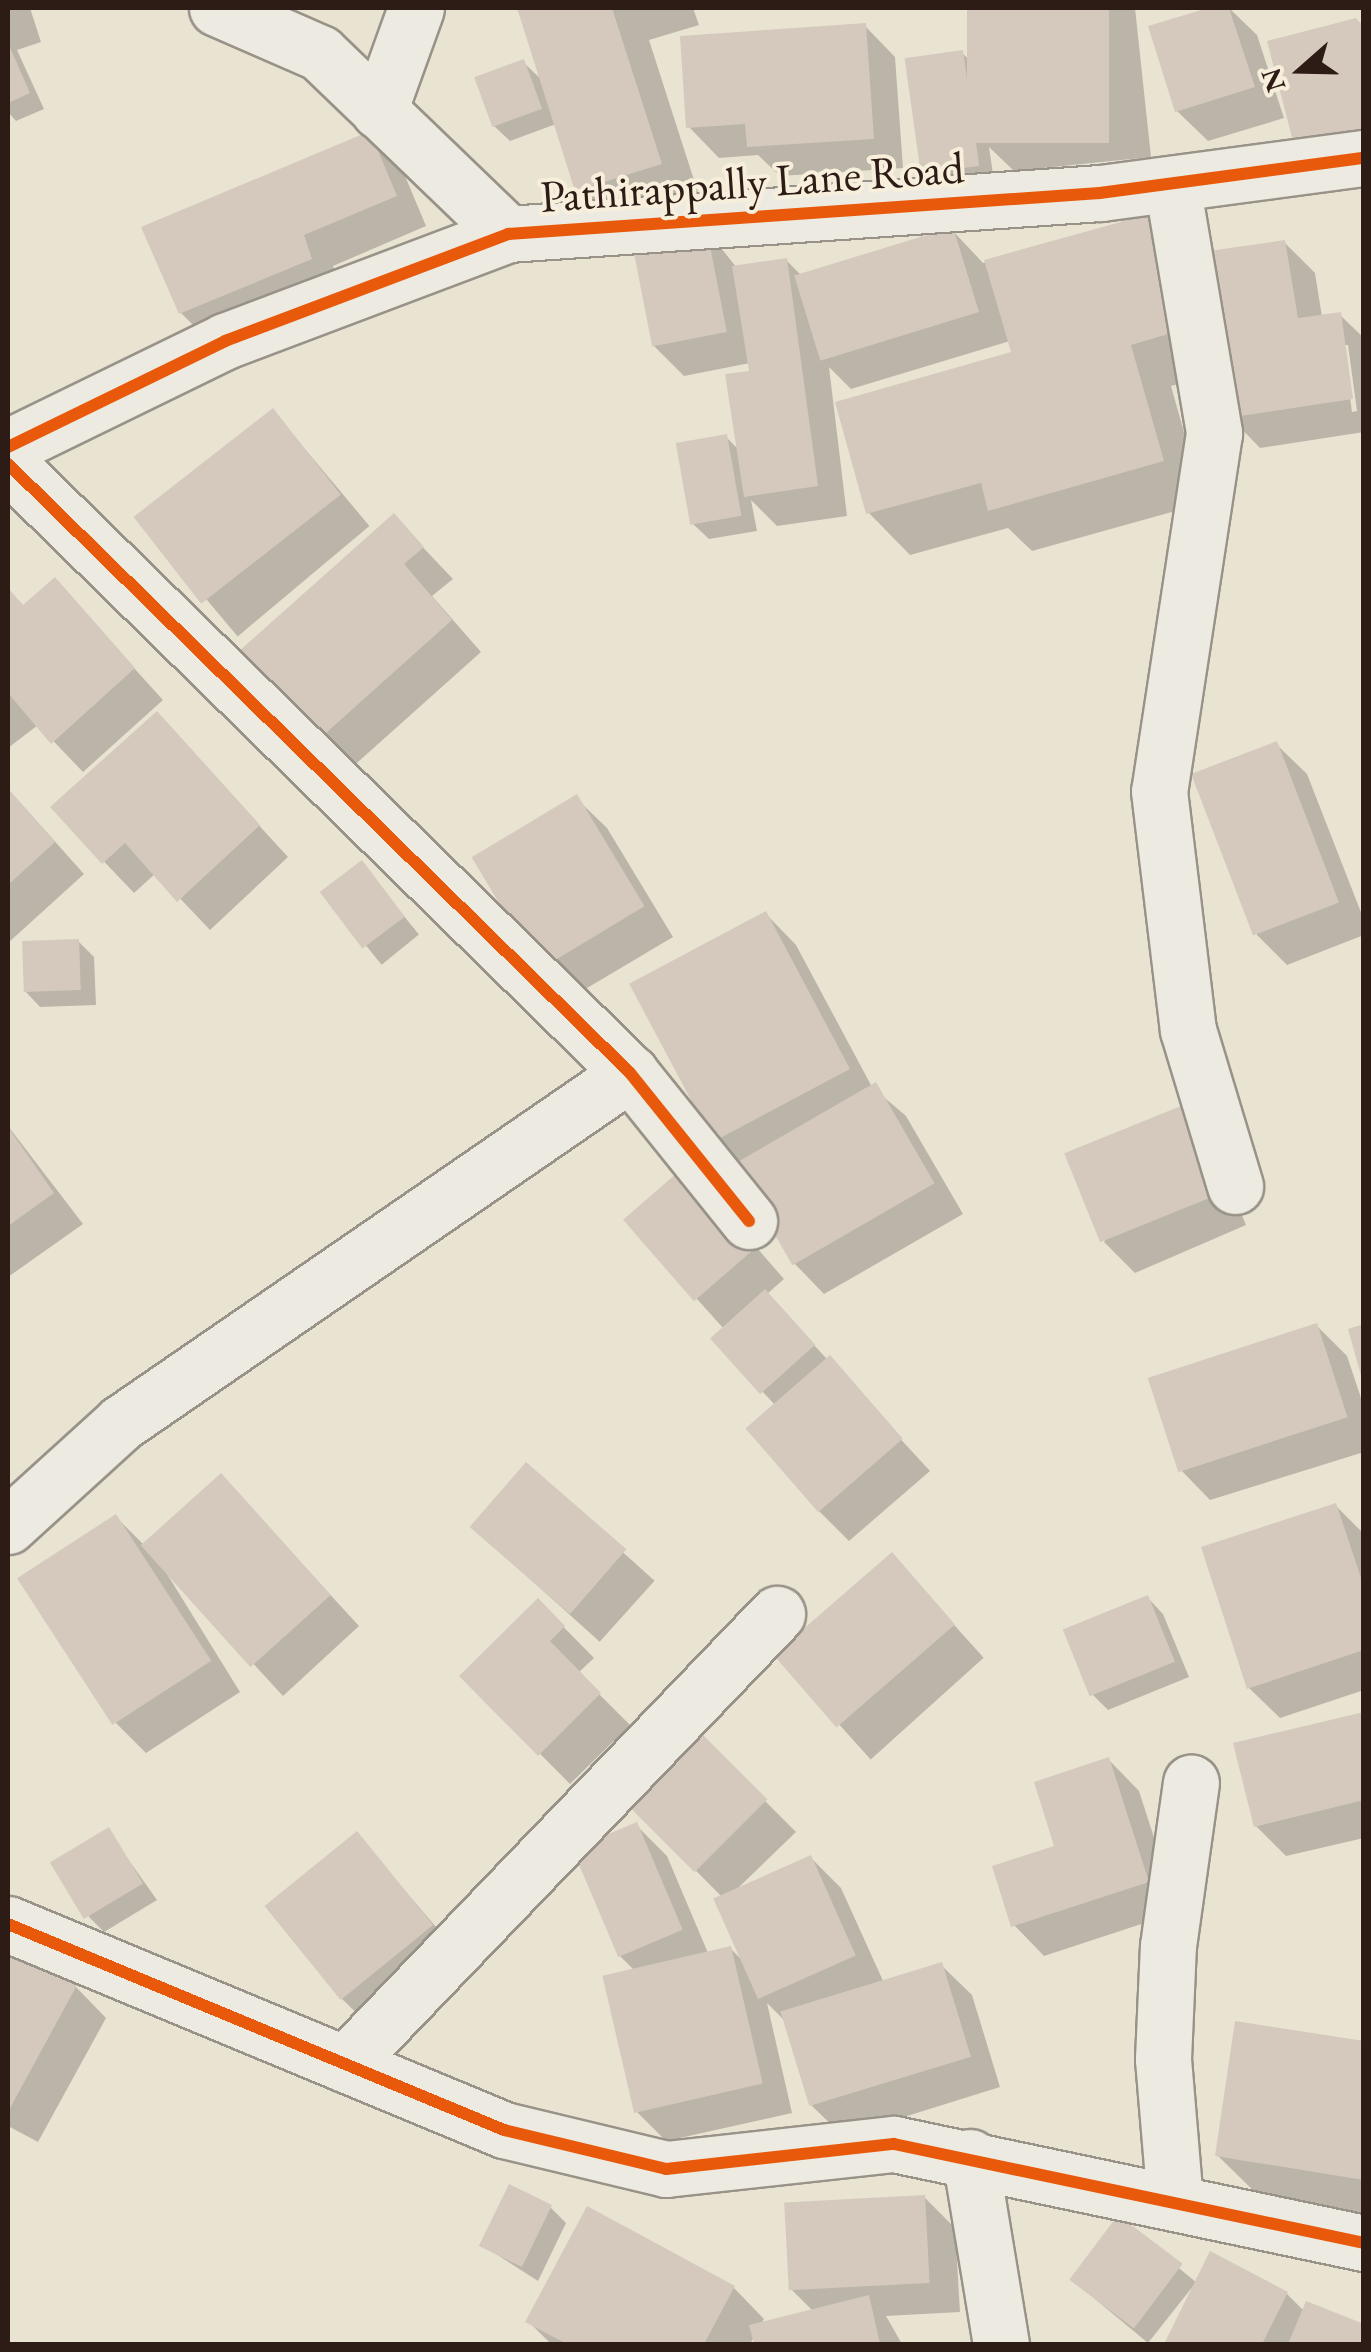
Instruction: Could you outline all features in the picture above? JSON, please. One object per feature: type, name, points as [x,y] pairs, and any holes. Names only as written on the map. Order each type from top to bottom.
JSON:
[{"type":"street","points":[[217,8],[320,53],[508,234]]},
{"type":"street","points":[[379,111],[416,8]]},
{"type":"street","name":"Pathirappally Lane Road","points":[[8,447],[225,341],[508,234],[1172,184],[1364,158]]},
{"type":"street","points":[[1172,184],[1214,433],[1159,790],[1188,1030],[1235,1186]]},
{"type":"street","points":[[8,464],[630,1073],[749,1221]]},
{"type":"street","points":[[8,1526],[121,1423],[630,1073]]},
{"type":"street","points":[[344,2064],[777,1614]]},
{"type":"street","points":[[1175,2202],[1163,2059],[1168,1946],[1191,1782]]},
{"type":"street","points":[[8,1924],[504,2130],[666,2169],[894,2144],[1364,2243]]},
{"type":"street","points":[[970,2157],[1000,2344]]},
{"type":"building","points":[[517,8],[612,8],[662,164],[575,191]]},
{"type":"building","points":[[967,8],[1109,8],[1109,143],[967,143]]},
{"type":"building","points":[[1208,8],[1229,8],[1255,87],[1175,112],[1148,26]]},
{"type":"building","points":[[1356,18],[1364,27],[1364,135],[1295,149],[1267,41]]},
{"type":"building","points":[[866,23],[874,139],[747,147],[745,124],[686,128],[680,36]]},
{"type":"building","points":[[8,43],[30,93],[8,103]]},
{"type":"building","points":[[963,50],[979,166],[921,174],[905,58]]},
{"type":"building","points":[[524,59],[542,109],[492,127],[474,77]]},
{"type":"building","points":[[370,131],[397,196],[304,235],[312,259],[179,314],[141,227]]},
{"type":"building","points":[[1153,213],[1185,329],[1131,345],[1164,461],[988,511],[981,483],[866,514],[835,402],[1011,352],[984,260]]},
{"type":"building","points":[[706,225],[727,332],[652,346],[631,240]]},
{"type":"building","points":[[953,227],[979,312],[820,361],[794,276]]},
{"type":"building","points":[[1285,240],[1298,318],[1341,312],[1353,399],[1227,418],[1202,252]]},
{"type":"building","points":[[787,258],[818,486],[744,497],[725,374],[749,371],[732,266]]},
{"type":"building","points":[[273,408],[341,495],[201,604],[134,517]]},
{"type":"building","points":[[727,434],[741,516],[690,525],[676,443]]},
{"type":"building","points":[[394,513],[424,547],[404,564],[452,620],[317,741],[238,652]]},
{"type":"building","points":[[55,577],[135,668],[51,744],[8,693],[8,588],[23,605]]},
{"type":"building","points":[[157,711],[260,825],[177,902],[125,843],[102,864],[50,807]]},
{"type":"building","points":[[1277,741],[1339,903],[1253,935],[1191,774]]},
{"type":"building","points":[[8,789],[55,842],[8,885]]},
{"type":"building","points":[[577,794],[644,906],[539,970],[472,857]]},
{"type":"building","points":[[362,860],[405,917],[362,949],[320,892]]},
{"type":"building","points":[[766,911],[850,1069],[713,1142],[629,984]]},
{"type":"building","points":[[79,939],[81,990],[24,992],[22,941]]},
{"type":"building","points":[[876,1082],[934,1183],[792,1265],[734,1164]]},
{"type":"building","points":[[1181,1106],[1217,1195],[1100,1242],[1064,1153]]},
{"type":"building","points":[[8,1127],[54,1193],[8,1226]]},
{"type":"building","points":[[685,1166],[756,1248],[694,1301],[623,1220]]},
{"type":"building","points":[[765,1289],[815,1345],[760,1394],[710,1339]]},
{"type":"building","points":[[1317,1323],[1348,1417],[1178,1472],[1148,1378]]},
{"type":"building","points":[[1364,1324],[1364,1379],[1362,1379],[1348,1329]]},
{"type":"building","points":[[830,1355],[903,1439],[818,1512],[745,1428]]},
{"type":"building","points":[[526,1462],[626,1549],[570,1614],[470,1527]]},
{"type":"building","points":[[221,1473],[331,1595],[250,1667],[141,1545]]},
{"type":"building","points":[[1336,1503],[1364,1587],[1364,1650],[1247,1689],[1201,1547]]},
{"type":"building","points":[[116,1514],[211,1661],[112,1725],[17,1578]]},
{"type":"building","points":[[892,1552],[955,1624],[836,1727],[774,1655]]},
{"type":"building","points":[[1148,1595],[1175,1662],[1090,1696],[1063,1629]]},
{"type":"building","points":[[538,1598],[565,1626],[550,1641],[601,1693],[538,1756],[459,1676]]},
{"type":"building","points":[[1364,1712],[1364,1800],[1254,1827],[1233,1743]]},
{"type":"building","points":[[703,1735],[767,1799],[695,1872],[630,1808]]},
{"type":"building","points":[[1109,1757],[1149,1882],[1011,1927],[992,1866],[1054,1846],[1034,1782]]},
{"type":"building","points":[[637,1822],[683,1930],[618,1957],[573,1849]]},
{"type":"building","points":[[109,1827],[143,1884],[84,1919],[50,1863]]},
{"type":"building","points":[[357,1831],[433,1925],[341,2000],[265,1906]]},
{"type":"building","points":[[811,1855],[856,1955],[758,1999],[713,1899]]},
{"type":"building","points":[[731,1946],[763,2083],[634,2113],[602,1976]]},
{"type":"building","points":[[8,1947],[77,1985],[8,2112]]},
{"type":"building","points":[[942,1962],[971,2057],[809,2106],[780,2011]]},
{"type":"building","points":[[1235,2021],[1364,2041],[1364,2180],[1215,2156]]},
{"type":"building","points":[[509,2184],[552,2205],[522,2267],[479,2246]]},
{"type":"building","points":[[925,2195],[930,2283],[789,2290],[784,2202]]},
{"type":"building","points":[[587,2206],[735,2286],[704,2344],[567,2344],[525,2322]]},
{"type":"building","points":[[1118,2215],[1183,2264],[1134,2328],[1069,2280]]},
{"type":"building","points":[[1210,2251],[1288,2292],[1262,2344],[1164,2344]]},
{"type":"building","points":[[869,2295],[880,2344],[754,2344],[749,2325]]},
{"type":"building","points":[[1306,2301],[1364,2324],[1364,2344],[1288,2344]]},
{"type":"cycle path","points":[[8,447],[225,341],[508,234],[1100,193],[1364,158]]},
{"type":"cycle path","points":[[8,464],[630,1073],[749,1221]]},
{"type":"cycle path","points":[[8,1924],[504,2130],[666,2169],[894,2144],[1364,2243]]}]
